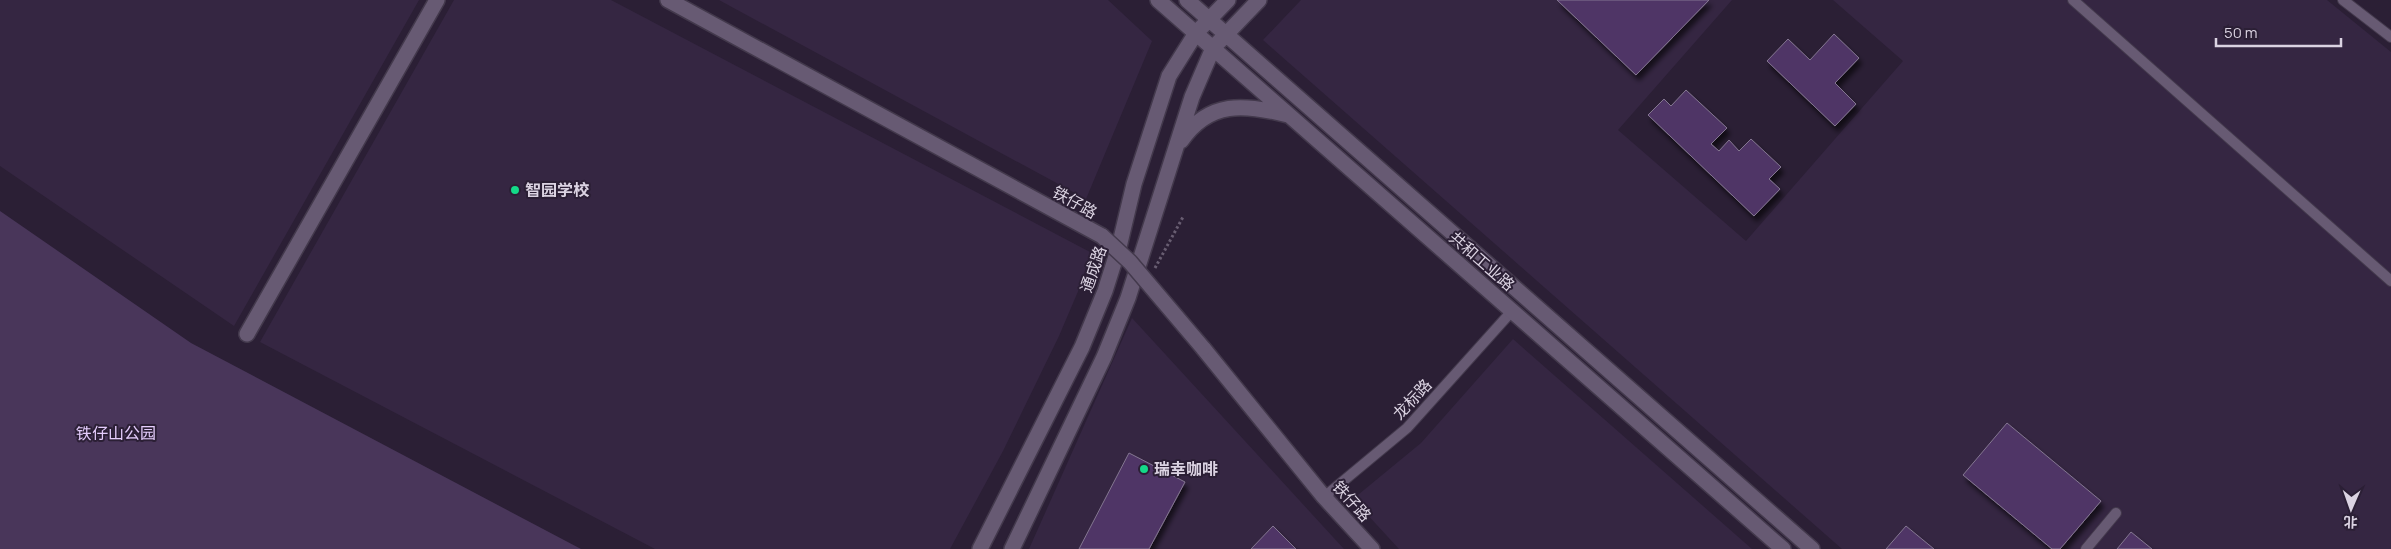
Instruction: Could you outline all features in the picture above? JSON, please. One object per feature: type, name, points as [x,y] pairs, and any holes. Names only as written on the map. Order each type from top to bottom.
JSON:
[{"type":"street","points":[[247,334],[437,0]]},
{"type":"street","name":"铁仔路","points":[[668,0],[1102,236],[1148,282],[1324,497],[1372,549]]},
{"type":"street","name":"共和工业路","points":[[1158,0],[1783,549]]},
{"type":"street","name":"共和工业路","points":[[1187,0],[1812,549]]},
{"type":"street","name":"通成路","points":[[980,549],[1082,347],[1108,283],[1134,184],[1169,76],[1196,33],[1228,0]]},
{"type":"street","points":[[1012,549],[1104,357],[1128,298],[1192,97],[1213,48],[1259,0]]},
{"type":"street","points":[[1176,148],[1189,129],[1206,116],[1224,108],[1244,107],[1290,116]]},
{"type":"lane","points":[[2073,0],[2391,281]]},
{"type":"lane","points":[[2344,0],[2391,37]]},
{"type":"lane","name":"龙标路","points":[[1324,497],[1407,428],[1512,311]]},
{"type":"lane","points":[[2086,549],[2116,513]]},
{"type":"path","points":[[1148,282],[1183,217]]},
{"type":"shaded area","points":[[0,0],[419,0],[234,326],[0,166]]},
{"type":"shaded area","points":[[454,0],[611,0],[1090,252],[1082,282],[1059,336],[1003,451],[950,549],[655,549],[260,342]]},
{"type":"shaded area","points":[[719,0],[1108,0],[1152,41],[1086,199]]},
{"type":"shaded area","points":[[1301,0],[1732,0],[1618,130],[1746,241],[1903,61],[1833,0],[2327,0],[2391,52],[2391,549],[1842,549],[1263,40]]},
{"type":"shaded area","points":[[1132,318],[1344,549],[1029,549]]},
{"type":"shaded area","points":[[1513,339],[1752,549],[1399,549],[1353,499],[1421,443]]},
{"type":"green space","name":"铁仔山公园","points":[[0,211],[191,343],[581,549],[0,549]]},
{"type":"building","points":[[1557,0],[1709,0],[1636,75]]},
{"type":"building","points":[[1834,34],[1859,58],[1835,83],[1856,104],[1835,126],[1767,61],[1788,39],[1810,60]]},
{"type":"building","points":[[1686,90],[1727,128],[1711,144],[1719,151],[1729,140],[1739,151],[1751,139],[1781,167],[1769,179],[1780,189],[1754,216],[1648,115],[1664,99],[1671,106]]},
{"type":"building","points":[[2007,423],[2101,501],[2060,549],[2052,549],[1963,475]]},
{"type":"building","points":[[1129,453],[1185,482],[1149,549],[1079,549]]},
{"type":"building","points":[[1273,526],[1296,549],[1251,549]]},
{"type":"building","points":[[1906,526],[1934,549],[1886,549]]},
{"type":"building","points":[[2131,532],[2152,549],[2117,549]]},
{"type":"place","name":"智园学校","points":[[515,190]]},
{"type":"place","name":"瑞幸咖啡","points":[[1144,469]]}]
